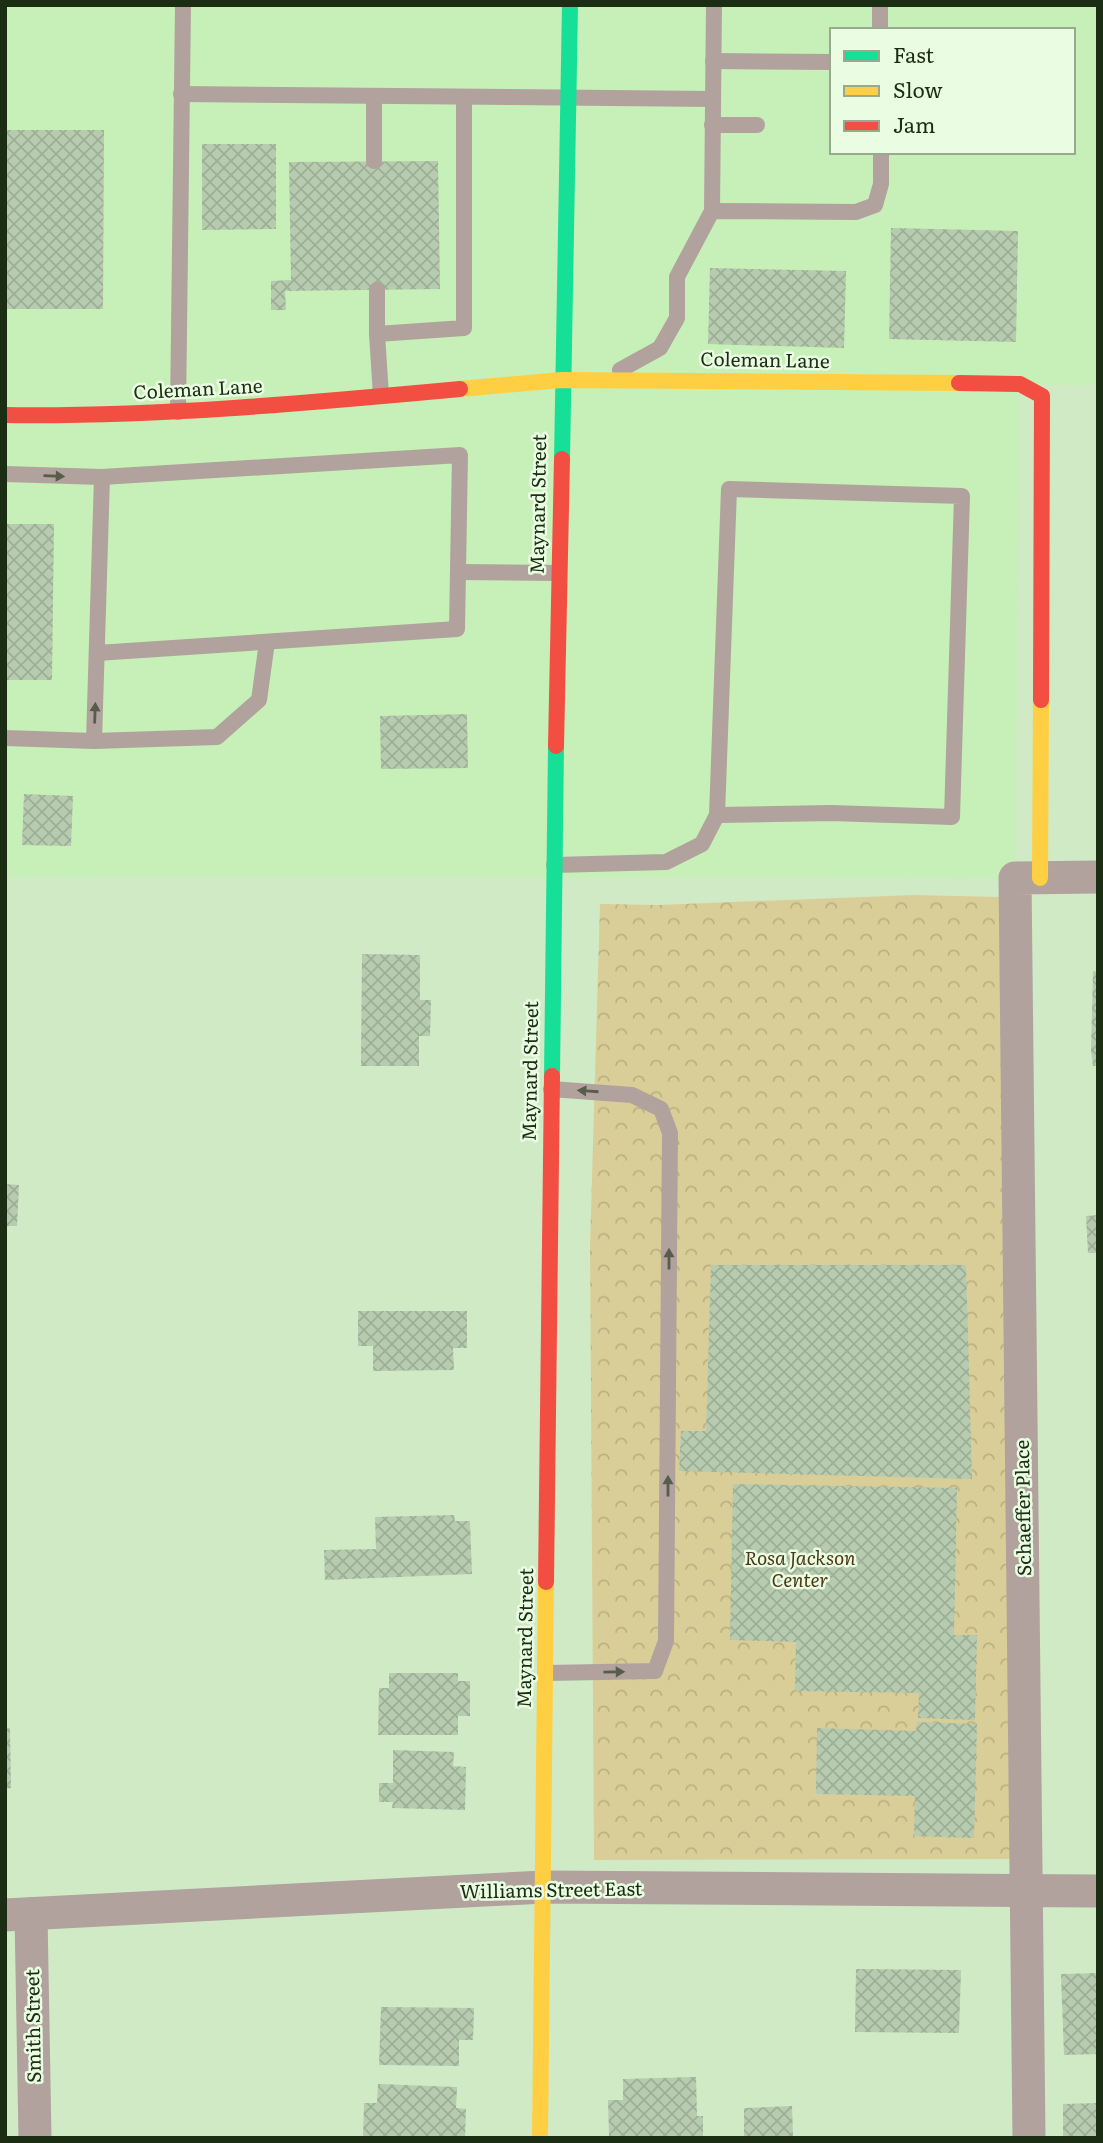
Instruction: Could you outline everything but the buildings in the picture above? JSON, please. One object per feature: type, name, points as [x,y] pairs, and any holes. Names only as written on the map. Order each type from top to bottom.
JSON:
[{"type":"street","name":"Maynard Street","points":[[540,2138],[558,573],[570,5]]},
{"type":"street","name":"Coleman Lane","points":[[5,415],[178,412],[561,380],[1020,384],[1042,396],[1027,878]]},
{"type":"street","points":[[1027,878],[1098,877]]},
{"type":"street","name":"Schaeffer Place","points":[[1027,878],[1028,2138]]},
{"type":"street","name":"Williams Street East","points":[[18,1914],[544,1886],[1098,1891]]},
{"type":"street","name":"Smith Street","points":[[18,1914],[35,2138]]},
{"type":"lane","points":[[178,412],[183,5]]},
{"type":"lane","points":[[593,380],[635,364],[660,348],[677,318],[677,276],[712,211],[714,5]]},
{"type":"lane","points":[[880,5],[880,28]]},
{"type":"lane","points":[[713,61],[830,62]]},
{"type":"lane","points":[[181,94],[713,99]]},
{"type":"lane","points":[[374,96],[374,161]]},
{"type":"lane","points":[[377,334],[464,328],[464,97]]},
{"type":"lane","points":[[712,125],[757,125]]},
{"type":"lane","points":[[712,211],[856,212],[866,209],[875,205],[881,184],[881,154]]},
{"type":"lane","points":[[377,290],[381,396]]},
{"type":"lane","points":[[5,474],[102,477],[460,455],[457,629],[97,653]]},
{"type":"lane","points":[[94,741],[102,477]]},
{"type":"lane","points":[[554,865],[666,862],[702,844],[717,815],[729,489],[962,496],[952,817],[831,813],[717,815]]},
{"type":"lane","points":[[458,572],[558,573]]},
{"type":"lane","points":[[5,738],[94,741],[217,737],[259,700],[267,642]]},
{"type":"lane","points":[[546,1674],[655,1671],[666,1641],[670,1133],[661,1109],[632,1095],[551,1089]]},
{"type":"shaded area","points":[[5,5],[1098,5],[1098,385],[1020,384],[1015,878],[5,877]]},
{"type":"green space","name":"Rosa Jackson Center","points":[[913,895],[999,897],[1012,1859],[594,1860],[590,1246],[600,904],[658,905]]},
{"type":"traffic: fast","points":[[562,459],[570,5]]},
{"type":"traffic: fast","points":[[552,1076],[556,746]]},
{"type":"traffic: slow","points":[[460,389],[561,380],[959,383]]},
{"type":"traffic: slow","points":[[1040,878],[1041,700]]},
{"type":"traffic: slow","points":[[540,2138],[546,1582]]},
{"type":"traffic: jam","points":[[959,383],[1020,384],[1042,396],[1041,700]]},
{"type":"traffic: jam","points":[[5,415],[176,411],[460,389]]},
{"type":"traffic: jam","points":[[556,746],[562,459]]},
{"type":"traffic: jam","points":[[546,1582],[552,1076]]}]
